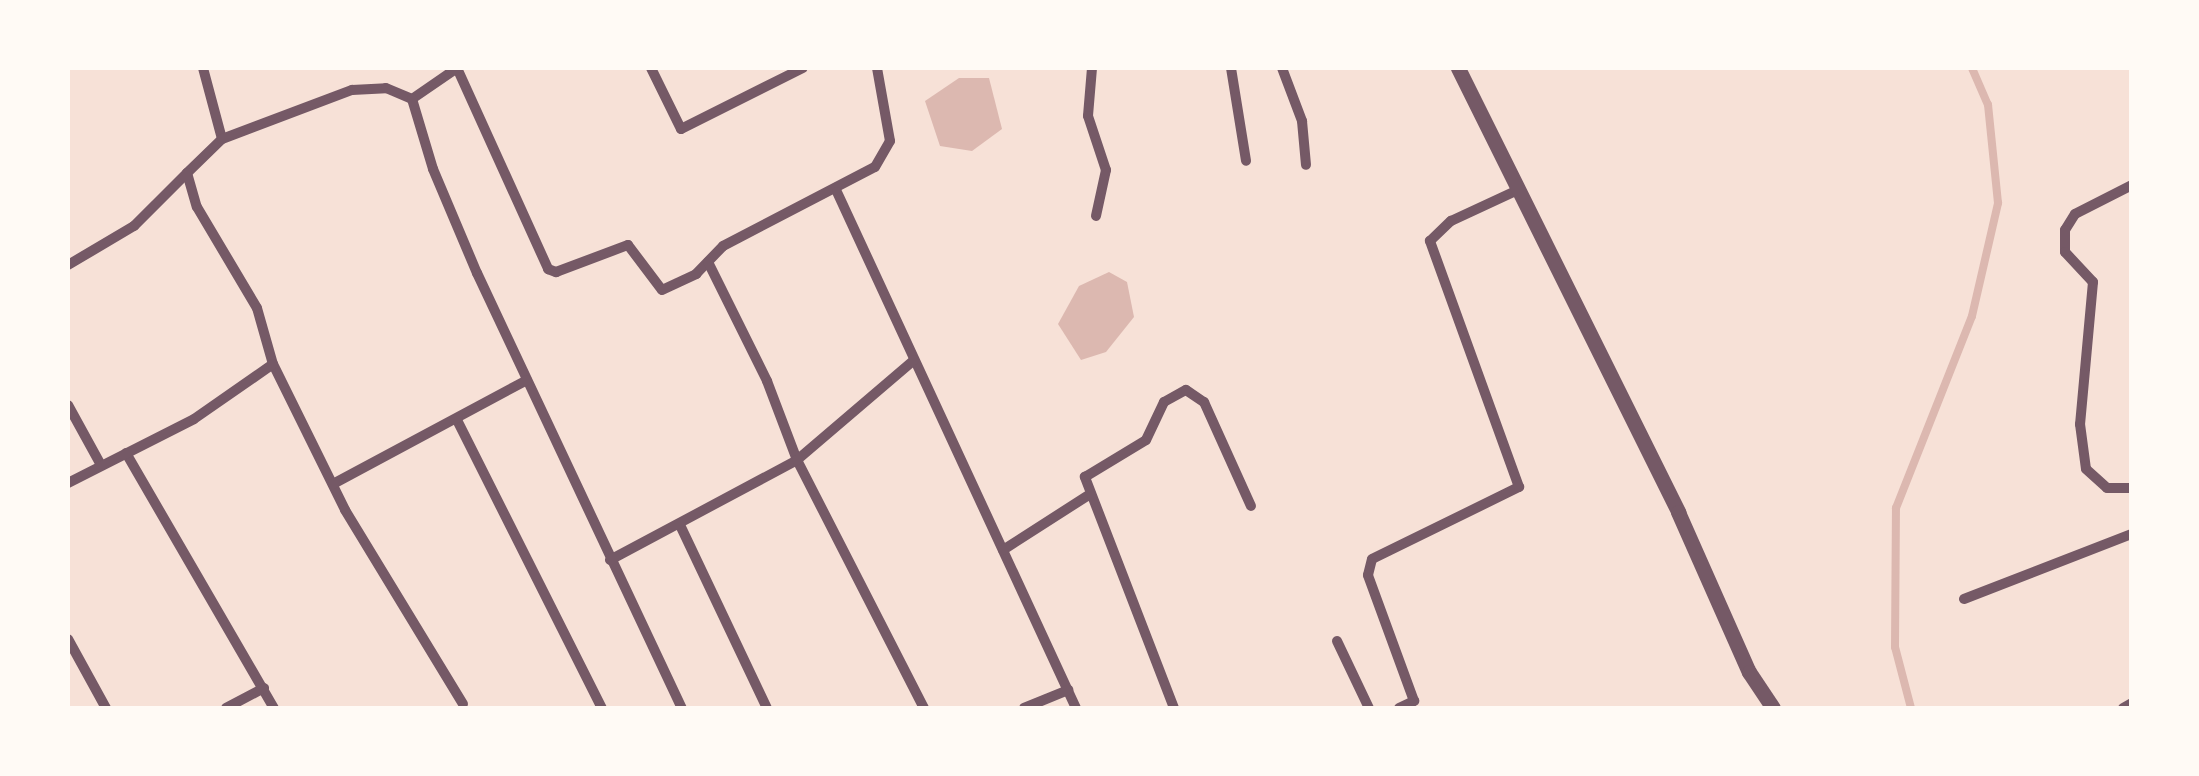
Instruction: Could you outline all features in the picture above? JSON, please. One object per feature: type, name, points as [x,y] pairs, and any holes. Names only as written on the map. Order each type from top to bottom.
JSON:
[{"type":"street","points":[[203,68],[222,139]]},
{"type":"street","points":[[412,99],[457,68],[550,271],[628,245],[656,287],[666,290],[708,262],[724,246],[837,192],[876,167],[890,141],[877,68]]},
{"type":"street","points":[[650,68],[681,128],[803,68]]},
{"type":"street","points":[[1092,68],[1088,116],[1106,170],[1096,216]]},
{"type":"street","points":[[1232,68],[1246,161]]},
{"type":"street","points":[[1282,68],[1302,121],[1306,165]]},
{"type":"street","points":[[1458,68],[1520,189],[1749,672],[1773,708]]},
{"type":"street","points":[[68,265],[134,226],[222,139],[352,90],[386,88],[412,99]]},
{"type":"street","points":[[412,99],[433,169],[610,560],[682,708]]},
{"type":"street","points":[[186,174],[197,207],[257,308],[272,364],[333,484],[463,704]]},
{"type":"street","points":[[2132,185],[2075,214],[2065,241],[2068,262],[2093,282],[2080,424],[2086,470],[2106,488],[2132,488]]},
{"type":"street","points":[[1399,708],[1414,701],[1368,575],[1372,559],[1518,487],[1430,240],[1451,221],[1520,189]]},
{"type":"street","points":[[837,192],[1076,708]]},
{"type":"street","points":[[708,262],[767,381],[797,460],[924,708]]},
{"type":"street","points":[[610,560],[797,460],[914,360]]},
{"type":"street","points":[[68,483],[194,419],[272,364]]},
{"type":"street","points":[[333,484],[527,380]]},
{"type":"street","points":[[1174,708],[1087,496],[1085,477],[1146,440],[1164,402],[1186,390],[1204,402],[1251,506]]},
{"type":"street","points":[[68,405],[102,466]]},
{"type":"street","points":[[457,420],[602,708]]},
{"type":"street","points":[[126,453],[274,708]]},
{"type":"street","points":[[1003,550],[1087,496]]},
{"type":"street","points":[[680,524],[767,708]]},
{"type":"street","points":[[1964,599],[2132,534]]},
{"type":"street","points":[[68,640],[106,708]]},
{"type":"street","points":[[1337,641],[1369,708]]},
{"type":"street","points":[[226,708],[264,688]]},
{"type":"street","points":[[1024,708],[1068,690]]},
{"type":"street","points":[[2124,708],[2132,703]]},
{"type":"shaded area","points":[[959,78],[989,78],[1002,129],[972,151],[940,146],[925,101]]},
{"type":"shaded area","points":[[1109,272],[1127,282],[1134,317],[1106,352],[1081,360],[1058,324],[1079,286]]},
{"type":"waterway","points":[[1911,708],[1895,647],[1896,508],[1972,316],[1998,203],[1988,105],[1972,68]]}]
